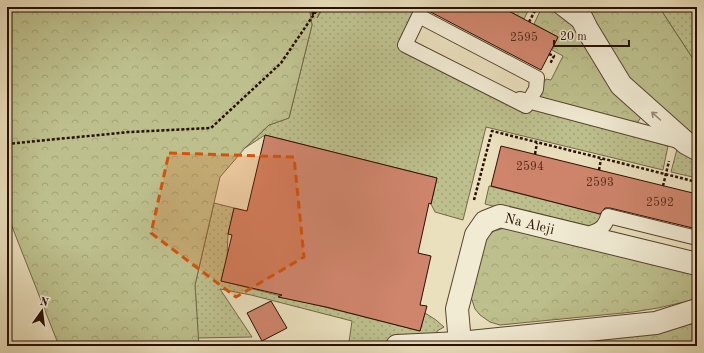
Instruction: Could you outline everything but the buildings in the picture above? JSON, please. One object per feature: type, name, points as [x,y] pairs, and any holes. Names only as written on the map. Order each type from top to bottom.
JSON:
[{"type":"street","points":[[576,7],[621,85],[686,144]]},
{"type":"street","name":"Na Aleji","points":[[460,343],[457,309],[476,235],[485,222],[500,216],[697,264]]},
{"type":"street","points":[[397,346],[460,343],[656,323],[697,310]]},
{"type":"lane","points":[[560,7],[588,29]]},
{"type":"lane","points":[[419,16],[537,78],[536,89],[529,101],[526,106],[522,105],[405,45],[419,16]]},
{"type":"lane","points":[[412,40],[515,98],[686,144]]},
{"type":"lane","points":[[697,238],[608,216],[604,226],[593,232],[590,245],[697,272]]},
{"type":"path","points":[[312,7],[313,15]]},
{"type":"path","points":[[7,144],[129,132],[211,128],[281,63],[319,7]]},
{"type":"path","points":[[529,22],[537,7]]},
{"type":"path","points":[[473,201],[492,131],[697,182]]},
{"type":"path","points":[[535,154],[537,143]]},
{"type":"path","points":[[663,186],[666,174],[686,144]]},
{"type":"path","points":[[599,170],[601,159]]},
{"type":"highlighted area","points":[[169,153],[294,157],[304,257],[236,297],[151,233]]},
{"type":"green space","points":[[7,7],[309,7],[312,25],[289,118],[269,125],[245,148],[220,177],[195,285],[199,346],[59,346],[11,224],[7,221]]},
{"type":"green space","points":[[309,7],[322,7],[317,18],[324,7],[408,7],[420,14],[405,44],[522,105],[668,146],[663,170],[486,127],[463,220],[435,212],[431,204],[437,178],[265,135],[245,148],[269,125],[289,118],[312,25]]},
{"type":"green space","points":[[501,7],[530,7],[524,19]]},
{"type":"green space","points":[[542,7],[549,7],[573,25],[641,117],[638,122],[634,124],[541,100],[537,94],[546,79],[551,80],[563,56],[552,50],[558,37],[534,24]]},
{"type":"green space","points":[[583,7],[659,7],[697,65],[697,136],[647,102],[614,63]]},
{"type":"green space","points":[[659,7],[697,7],[697,65]]},
{"type":"green space","points":[[677,149],[697,154],[697,178],[671,172]]},
{"type":"green space","points":[[489,186],[608,216],[593,232],[485,204]]},
{"type":"green space","points":[[214,203],[234,208],[228,234],[227,257],[221,281],[420,331],[425,313],[444,327],[437,331],[437,341],[349,342],[352,321],[251,295],[220,289],[252,337],[198,338],[195,285]]},
{"type":"green space","points":[[508,227],[697,272],[697,299],[633,312],[500,325],[490,322],[480,315],[475,309],[469,291],[485,239],[494,231]]},
{"type":"green space","points":[[697,323],[697,346],[568,346],[567,340],[659,330]]}]
